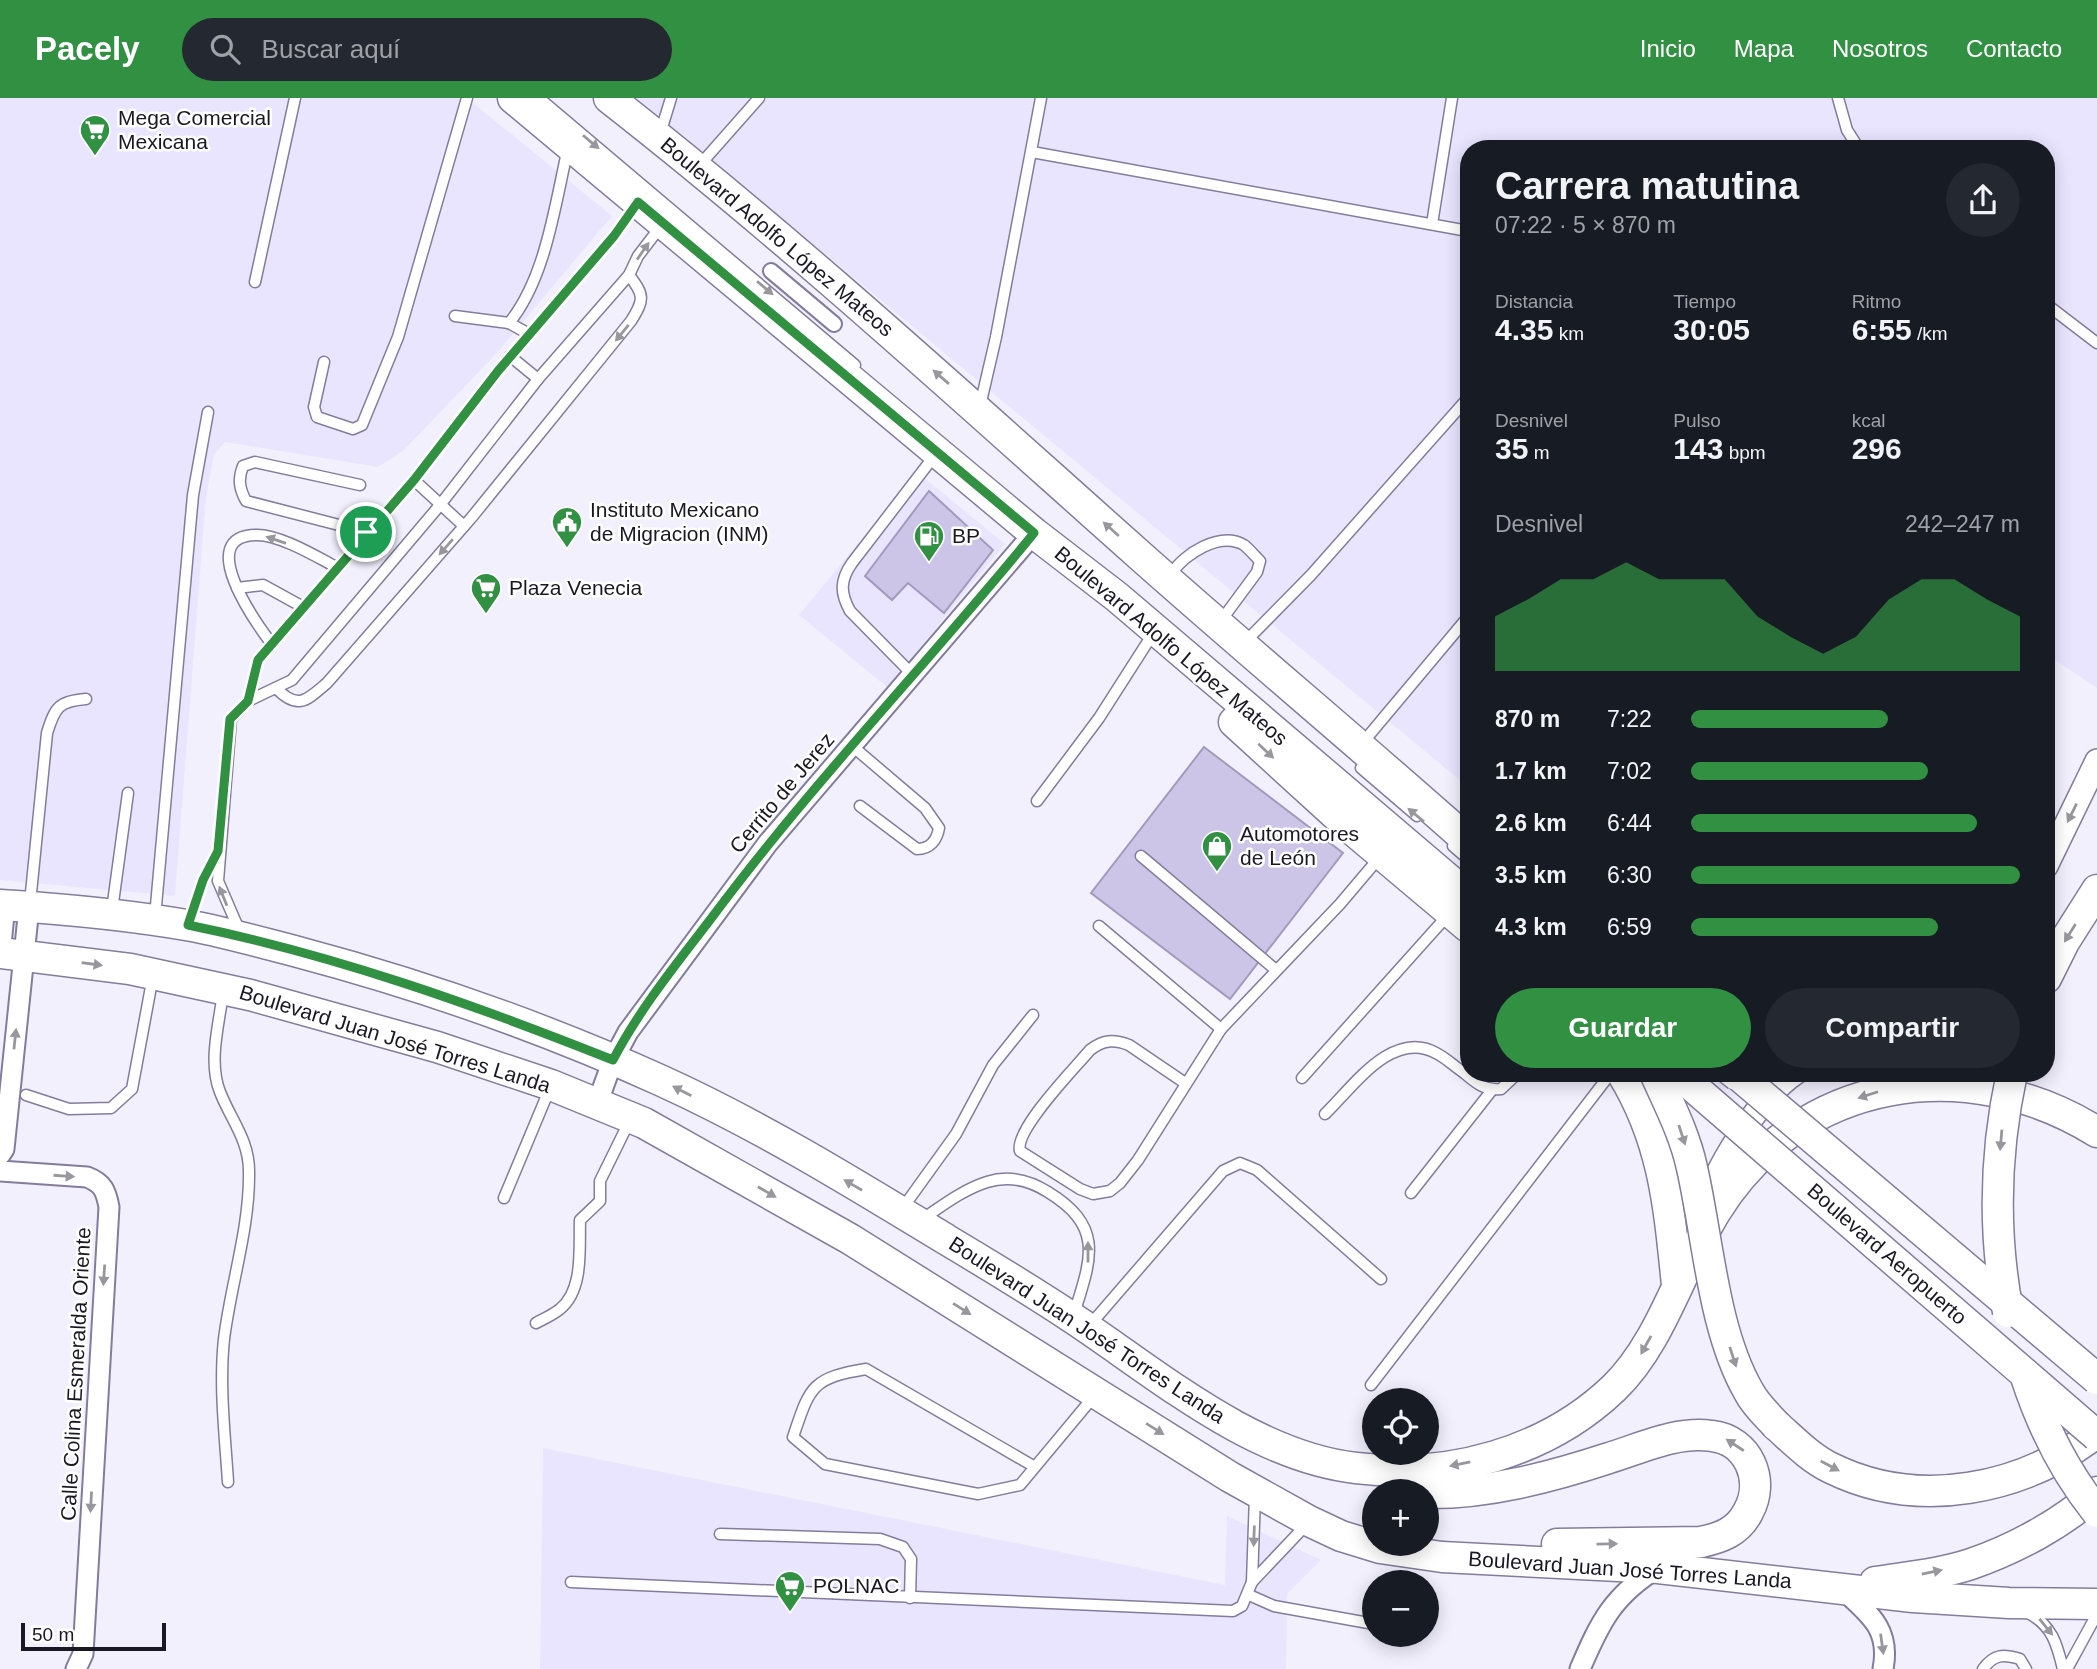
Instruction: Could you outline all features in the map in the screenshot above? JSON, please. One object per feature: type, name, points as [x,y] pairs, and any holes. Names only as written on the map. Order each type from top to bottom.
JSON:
[{"type":"main road","name":"Boulevard Adolfo López Mateos","points":[[513,98],[1034,533],[1122,592],[1364,775]]},
{"type":"main road","name":"Boulevard Adolfo López Mateos","points":[[609,98],[698,167],[979,410],[1137,553],[1364,775]]},
{"type":"main road","points":[[1137,553],[1172,573],[1226,614],[1460,810]]},
{"type":"main road","points":[[1122,592],[1133,625],[1147,643],[1382,855],[1460,911]]},
{"type":"main road","points":[[1364,775],[1459,842]]},
{"type":"main road","points":[[1364,775],[1460,909]]},
{"type":"main road","points":[[2055,960],[2097,890]]},
{"type":"main road","name":"Boulevard Juan José Torres Landa","points":[[11,906],[111,914],[188,925],[344,964],[441,995],[613,1060],[743,1121],[908,1217],[1080,1323],[1200,1406],[1306,1456],[1325,1463],[1358,1468],[1403,1471],[1443,1468],[1489,1458],[1534,1443],[1576,1419],[1616,1386],[1644,1351],[1717,1208],[1746,1173],[1791,1142],[1793,1129],[1836,1105],[1878,1091],[1928,1086],[1994,1090],[2069,1115],[2097,1132]]},
{"type":"main road","name":"Boulevard Juan José Torres Landa","points":[[6,954],[153,974],[224,989],[436,1047],[551,1085],[631,1118],[708,1158],[850,1239],[1255,1491],[1309,1521],[1380,1548],[1442,1557],[1658,1568],[1913,1597],[2009,1603],[2097,1604]]},
{"type":"main road","points":[[1627,1082],[1652,1130],[1669,1206],[1677,1284]]},
{"type":"main road","points":[[1658,1082],[1678,1124],[1692,1165],[1717,1296],[1737,1369],[1750,1395],[1802,1449],[1829,1467],[1861,1480],[1898,1489],[1939,1490],[2018,1478],[2073,1451],[2097,1434]]},
{"type":"main road","points":[[1669,1082],[1690,1089],[1718,1082]]},
{"type":"main road","name":"Boulevard Aeropuerto","points":[[1687,1082],[2097,1434]]},
{"type":"main road","name":"Boulevard Aeropuerto","points":[[1747,1082],[2097,1379]]},
{"type":"main road","points":[[2010,1082],[2003,1114],[1998,1199],[2001,1262],[2008,1309],[2020,1360],[2036,1409],[2057,1453],[2097,1513]]},
{"type":"main road","points":[[1234,1424],[1288,1459],[1318,1474],[1362,1486]]},
{"type":"main road","points":[[1439,1492],[1483,1489],[1607,1459],[1683,1436],[1711,1435],[1730,1440],[1745,1452],[1753,1469],[1754,1491],[1749,1511],[1738,1526],[1723,1537],[1700,1542],[1516,1545],[1442,1557]]},
{"type":"main road","points":[[1840,1587],[1969,1564],[2008,1549],[2051,1525],[2097,1492]]},
{"type":"street","points":[[771,271],[834,324]]},
{"type":"street","name":"Cerrito de Jerez","points":[[597,1104],[613,1060],[628,1032],[671,970],[768,843],[1034,533]]},
{"type":"street","points":[[2055,847],[2097,761]]},
{"type":"street","points":[[0,1154],[4,1149],[6,954],[11,906]]},
{"type":"street","points":[[1677,1284],[1718,1173],[1739,1138],[1774,1091],[1784,1082]]},
{"type":"street","name":"Calle Colina Esmeralda Oriente","points":[[0,1171],[88,1177],[97,1181],[105,1190],[109,1207],[85,1637],[83,1654],[76,1669]]},
{"type":"street","points":[[1580,1669],[1610,1607],[1627,1590],[1700,1542]]},
{"type":"street","points":[[1840,1587],[1877,1621],[1883,1641],[1883,1669]]},
{"type":"lane","points":[[255,282],[295,98]]},
{"type":"lane","points":[[324,362],[314,407],[317,417],[353,429],[362,425],[398,337],[467,98]]},
{"type":"lane","points":[[539,98],[864,372]]},
{"type":"lane","points":[[659,137],[671,98]]},
{"type":"lane","points":[[698,167],[759,98]]},
{"type":"lane","points":[[979,410],[988,376],[1041,98]]},
{"type":"lane","points":[[1432,224],[1452,98]]},
{"type":"lane","points":[[1838,98],[1847,130],[1853,140]]},
{"type":"lane","points":[[509,323],[522,307],[538,269],[568,144]]},
{"type":"lane","points":[[1032,152],[1460,229]]},
{"type":"lane","points":[[248,701],[258,660],[271,643],[414,480],[510,356],[614,236],[638,202]]},
{"type":"lane","points":[[242,938],[220,891],[218,851],[230,719],[248,701],[292,680],[440,505],[538,379],[629,275],[638,256],[663,223]]},
{"type":"lane","points":[[276,688],[288,701],[309,698],[327,682],[464,526],[631,321],[642,301],[642,292],[629,275]]},
{"type":"lane","points":[[2055,311],[2097,343]]},
{"type":"lane","points":[[455,316],[509,323],[529,334]]},
{"type":"lane","points":[[510,356],[538,379]]},
{"type":"lane","points":[[1252,635],[1311,575],[1460,407]]},
{"type":"lane","points":[[155,921],[193,495],[208,412]]},
{"type":"lane","points":[[912,674],[850,611],[843,599],[841,587],[845,573],[852,563],[937,452]]},
{"type":"lane","points":[[360,485],[255,462],[243,466],[239,475],[240,490],[246,501],[366,532]]},
{"type":"lane","points":[[414,480],[464,526]]},
{"type":"lane","points":[[271,643],[249,614],[237,587],[229,555],[234,544],[242,538],[256,535],[269,537],[338,568]]},
{"type":"lane","points":[[1172,573],[1181,560],[1215,542],[1242,544],[1260,561],[1258,572],[1226,614]]},
{"type":"lane","points":[[237,587],[263,585],[303,607]]},
{"type":"lane","points":[[1370,734],[1460,627]]},
{"type":"lane","points":[[1037,801],[1099,718],[1147,643]]},
{"type":"lane","points":[[11,906],[47,733],[57,708],[67,701],[86,699]]},
{"type":"lane","points":[[851,745],[925,808],[939,828],[938,836],[931,845],[917,849],[860,806]]},
{"type":"lane","points":[[1364,775],[1429,826]]},
{"type":"lane","points":[[111,914],[128,793]]},
{"type":"lane","points":[[1416,837],[1460,875]]},
{"type":"lane","points":[[188,925],[203,880],[218,851]]},
{"type":"lane","points":[[1185,1083],[1129,1045],[1118,1041],[1098,1043],[1027,1125],[1019,1141],[1020,1151],[1080,1189],[1093,1194],[1110,1191],[1121,1184],[1221,1029],[1340,904],[1382,855]]},
{"type":"lane","points":[[1141,856],[1276,970]]},
{"type":"lane","points":[[1302,1078],[1460,914]]},
{"type":"lane","points":[[1099,926],[1221,1029]]},
{"type":"lane","points":[[26,1095],[69,1109],[111,1108],[132,1090],[153,974]]},
{"type":"lane","points":[[224,989],[215,1074],[220,1092],[245,1141],[249,1167],[249,1201],[232,1281],[224,1343],[223,1396],[228,1482]]},
{"type":"lane","points":[[908,1217],[993,1065],[1033,1015]]},
{"type":"lane","points":[[1325,1114],[1385,1055],[1400,1048],[1415,1047],[1436,1052],[1460,1070]]},
{"type":"lane","points":[[1475,1082],[1492,1090],[1501,1090],[1509,1082]]},
{"type":"lane","points":[[1371,1385],[1604,1082]]},
{"type":"lane","points":[[1701,1082],[2001,1338]]},
{"type":"lane","points":[[1728,1082],[1791,1142]]},
{"type":"lane","points":[[504,1198],[551,1085]]},
{"type":"lane","points":[[1411,1193],[1492,1090]]},
{"type":"lane","points":[[536,1323],[560,1309],[572,1295],[579,1267],[580,1220],[600,1202],[600,1181],[631,1118]]},
{"type":"lane","points":[[1080,1323],[1223,1171],[1240,1163],[1258,1170],[1381,1279]]},
{"type":"lane","points":[[908,1217],[964,1191],[1006,1178],[1030,1182],[1065,1202],[1080,1217],[1087,1233],[1089,1255],[1080,1323]]},
{"type":"lane","points":[[1992,1306],[2013,1324]]},
{"type":"lane","points":[[1035,1466],[866,1369],[836,1373],[808,1392],[793,1437],[825,1464],[978,1494],[1020,1485],[1096,1393]]},
{"type":"lane","points":[[570,1582],[1233,1611],[1242,1606],[1249,1595],[1252,1582],[1255,1491]]},
{"type":"lane","points":[[1252,1582],[1309,1521]]},
{"type":"lane","points":[[720,1534],[880,1539],[903,1547],[911,1559],[910,1598]]},
{"type":"lane","points":[[1249,1595],[1274,1606],[1362,1622]]},
{"type":"lane","points":[[2009,1603],[2042,1620],[2050,1629],[2065,1669]]},
{"type":"lane","points":[[2065,1669],[2097,1614]]},
{"type":"lane","points":[[1983,1669],[1993,1658],[2000,1655],[2020,1659],[2026,1669]]},
{"type":"shaded area","points":[[0,98],[467,98],[612,216],[496,354],[404,450],[378,467],[225,442],[214,455],[206,497],[175,896],[0,880]]},
{"type":"shaded area","points":[[637,98],[2097,98],[2097,688],[2055,660],[2055,140],[1460,140],[1460,780]]},
{"type":"shaded area","points":[[917,472],[1005,544],[887,687],[799,615]]},
{"type":"shaded area","points":[[543,1448],[1225,1585],[1227,1516],[1321,1560],[1287,1594],[1286,1669],[540,1669]]},
{"type":"building","name":"BP","points":[[929,491],[993,550],[944,613],[908,583],[892,600],[865,576]]},
{"type":"building","name":"Automotores de León","points":[[1204,747],[1343,853],[1230,999],[1091,893]]},
{"type":"place","name":"Mega Comercial Mexicana","points":[[95,157]]},
{"type":"place","name":"Instituto Mexicano de Migracion (INM)","points":[[567,549]]},
{"type":"place","name":"BP","points":[[929,563]]},
{"type":"place","name":"Plaza Venecia","points":[[486,615]]},
{"type":"place","name":"Automotores de León","points":[[1217,873]]},
{"type":"place","name":"POLNAC","points":[[790,1613]]},
{"type":"route","points":[[638,202],[1034,533],[768,843],[671,970],[628,1032],[613,1060],[507,1018],[344,964],[188,925],[203,880],[218,851],[230,719],[248,701],[258,660],[366,532],[414,480],[498,371],[614,236],[638,202]]}]
